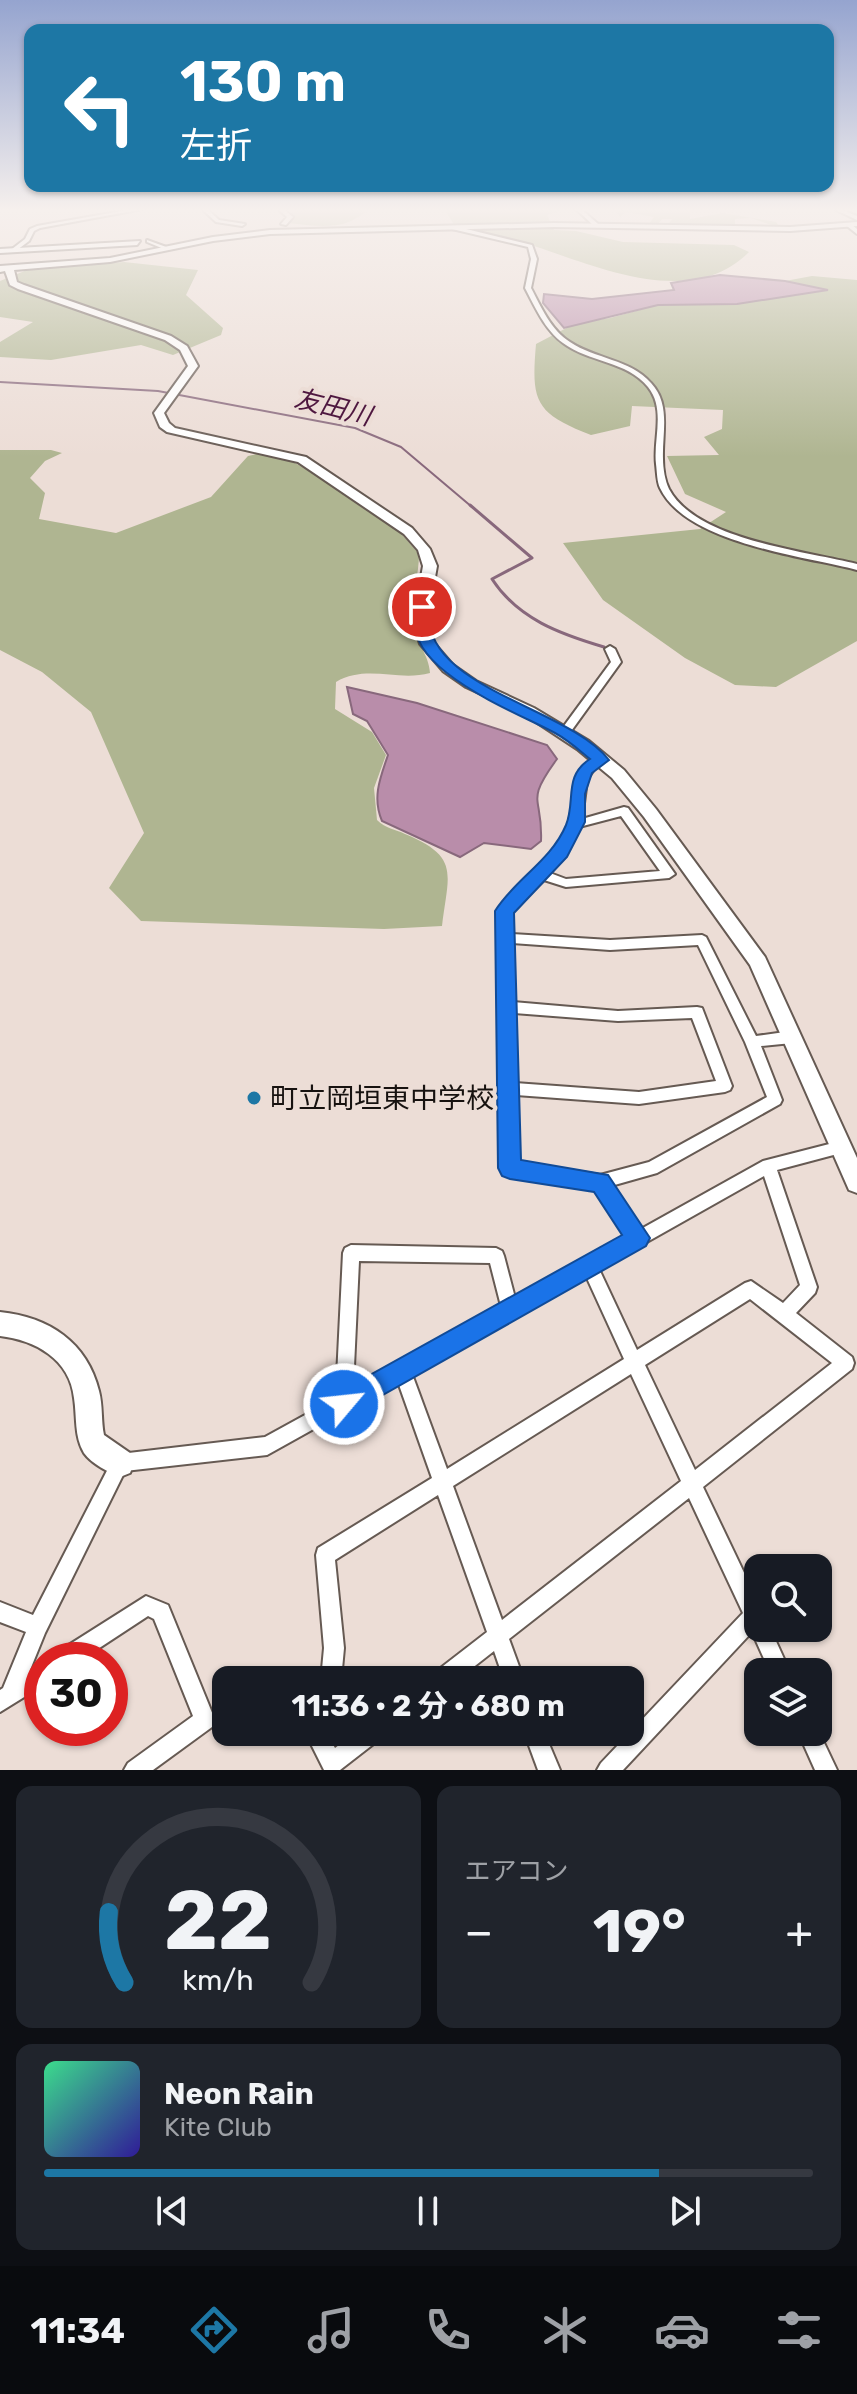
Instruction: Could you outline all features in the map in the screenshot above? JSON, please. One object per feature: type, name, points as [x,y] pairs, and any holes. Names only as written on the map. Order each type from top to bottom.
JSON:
[{"type":"street","points":[[34,292],[168,338],[184,348],[193,366],[159,413],[164,425],[171,430],[302,459],[408,531],[424,549],[430,566],[420,622],[435,655],[471,684],[565,732],[601,760],[650,813],[758,962],[857,1183]]},
{"type":"street","points":[[530,292],[556,334],[572,345],[620,365],[651,386],[661,406],[658,473],[665,495],[675,504],[701,524],[736,539],[857,567]]},
{"type":"street","points":[[565,732],[616,662],[610,649]]},
{"type":"street","points":[[505,938],[610,945],[702,940],[752,1042],[775,1100],[652,1168],[600,1182],[510,1168],[505,938],[505,911],[561,852],[574,825],[577,794],[585,770],[601,760]]},
{"type":"street","points":[[540,874],[566,883],[669,874],[624,811],[574,825]]},
{"type":"street","points":[[507,1007],[618,1016],[697,1012],[725,1086],[639,1098],[508,1088]]},
{"type":"street","points":[[752,1042],[792,1037]]},
{"type":"street","points":[[0,1324],[33,1328],[61,1347],[83,1382],[93,1440],[99,1449],[120,1463],[267,1446],[768,1166],[841,1147]]},
{"type":"street","points":[[768,1166],[809,1287],[784,1314]]},
{"type":"street","points":[[600,1182],[638,1238]]},
{"type":"street","points":[[344,1404],[351,1253],[496,1256],[510,1309]]},
{"type":"street","points":[[589,1266],[744,1596]]},
{"type":"street","points":[[332,1666],[334,1648],[325,1555],[751,1289],[846,1363],[460,1666]]},
{"type":"street","points":[[402,1370],[509,1666]]},
{"type":"street","points":[[5,1698],[120,1463]]},
{"type":"street","points":[[91,1642],[146,1606],[161,1612],[205,1720],[135,1770]]},
{"type":"street","points":[[0,1612],[38,1627]]},
{"type":"street","points":[[608,1770],[744,1636]]},
{"type":"street","points":[[5,1698],[24,1686]]},
{"type":"street","points":[[322,1746],[332,1763],[354,1746]]},
{"type":"street","points":[[540,1746],[549,1770]]},
{"type":"street","points":[[815,1746],[826,1770]]},
{"type":"green space","points":[[0,292],[188,292],[186,295],[223,328],[221,335],[173,355],[141,345],[51,360],[0,357],[0,342],[33,322],[0,317]]},
{"type":"green space","points":[[820,292],[857,292],[857,641],[776,687],[735,685],[685,658],[603,600],[563,543],[700,529],[726,512],[685,494],[667,456],[719,455],[704,437],[722,429],[723,410],[632,406],[630,426],[591,435],[558,420],[548,412],[536,392],[536,344],[576,323],[610,318],[658,305],[737,304]]},
{"type":"green space","points":[[0,450],[51,450],[62,453],[45,461],[30,478],[45,493],[39,519],[116,533],[211,497],[248,456],[261,453],[293,462],[321,477],[399,531],[419,554],[413,624],[430,673],[406,676],[359,674],[348,677],[336,682],[335,709],[372,732],[386,755],[374,788],[377,820],[423,842],[443,860],[448,880],[442,926],[384,929],[141,921],[109,888],[144,833],[91,712],[42,672],[0,650]]},
{"type":"shaded area","points":[[659,292],[818,292],[737,304],[658,305],[564,328],[543,303],[544,294],[592,299]]},
{"type":"shaded area","points":[[347,687],[417,703],[547,745],[557,759],[538,793],[541,841],[531,849],[484,843],[460,857],[382,821],[377,796],[388,755],[367,721],[353,714]]},
{"type":"waterway","name":"友田川","points":[[0,382],[158,391],[355,428],[401,447],[472,507]]},
{"type":"waterway","name":"友田川","points":[[470,505],[532,558],[492,579],[502,593],[541,623],[604,647]]},
{"type":"place","name":"町立岡垣東中学校","points":[[254,1098]]},
{"type":"route","points":[[344,1404],[638,1238],[600,1182],[570,1180],[510,1168],[505,911],[561,852],[576,822],[577,794],[585,770],[601,760],[565,732],[471,684],[448,668],[427,644],[420,622],[422,607]]}]
